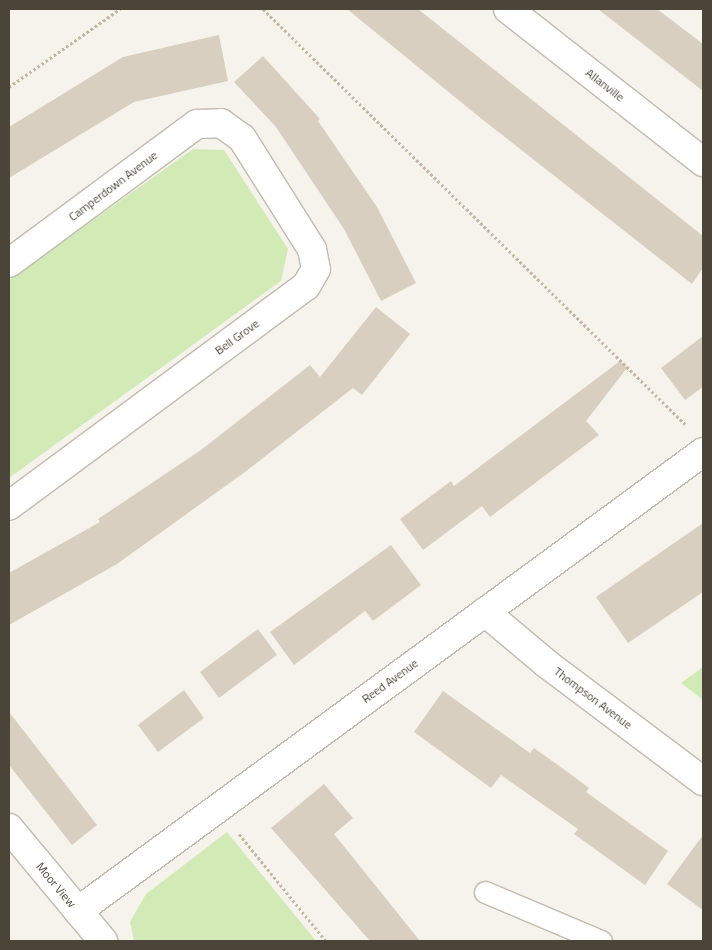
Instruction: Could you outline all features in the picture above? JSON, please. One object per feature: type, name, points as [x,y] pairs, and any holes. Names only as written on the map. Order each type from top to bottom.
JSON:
[{"type":"street","name":"Allanville","points":[[508,9],[703,162]]},
{"type":"street","name":"Camperdown Avenue","points":[[9,263],[196,124],[221,123]]},
{"type":"street","name":"Bell Grove","points":[[9,506],[306,286],[316,269],[312,250],[242,138],[221,123]]},
{"type":"street","name":"Reed Avenue","points":[[78,911],[703,452]]},
{"type":"street","name":"Thompson Avenue","points":[[485,612],[547,664],[703,781]]},
{"type":"street","name":"Moor View","points":[[9,828],[102,941]]},
{"type":"lane","points":[[485,892],[601,941]]},
{"type":"path","points":[[9,87],[120,9]]},
{"type":"path","points":[[263,9],[689,428]]},
{"type":"path","points":[[218,808],[326,941]]},
{"type":"green space","points":[[193,149],[224,150],[288,249],[281,281],[9,478],[9,280]]},
{"type":"green space","points":[[703,667],[703,700],[681,683]]},
{"type":"green space","points":[[227,832],[316,941],[134,941],[130,922],[146,894]]},
{"type":"building","points":[[347,9],[418,9],[703,236],[703,268],[692,284],[478,116]]},
{"type":"building","points":[[598,9],[657,9],[703,44],[703,91]]},
{"type":"building","points":[[219,35],[228,81],[134,102],[9,178],[9,127],[123,57]]},
{"type":"building","points":[[263,56],[320,119],[318,121],[377,207],[416,283],[381,301],[344,229],[276,127],[234,82]]},
{"type":"building","points":[[376,307],[410,334],[362,395],[353,388],[245,472],[117,564],[9,625],[9,573],[100,522],[98,519],[201,450],[310,365],[320,377]]},
{"type":"building","points":[[703,336],[703,387],[685,400],[661,368]]},
{"type":"building","points":[[620,361],[627,368],[586,421],[599,435],[490,517],[482,506],[423,550],[400,519],[451,481],[454,486]]},
{"type":"building","points":[[703,523],[703,592],[628,643],[596,597]]},
{"type":"building","points":[[391,545],[421,585],[373,621],[365,611],[294,665],[270,632]]},
{"type":"building","points":[[258,629],[277,655],[219,698],[200,672]]},
{"type":"building","points":[[184,690],[204,718],[158,752],[138,725]]},
{"type":"building","points":[[443,691],[530,753],[534,748],[589,788],[586,792],[668,851],[645,885],[574,834],[578,829],[501,775],[491,788],[414,732]]},
{"type":"building","points":[[9,712],[97,825],[72,845],[9,765]]},
{"type":"building","points":[[324,784],[353,818],[334,834],[420,941],[370,941],[271,828]]},
{"type":"building","points":[[703,835],[703,910],[667,884]]}]
